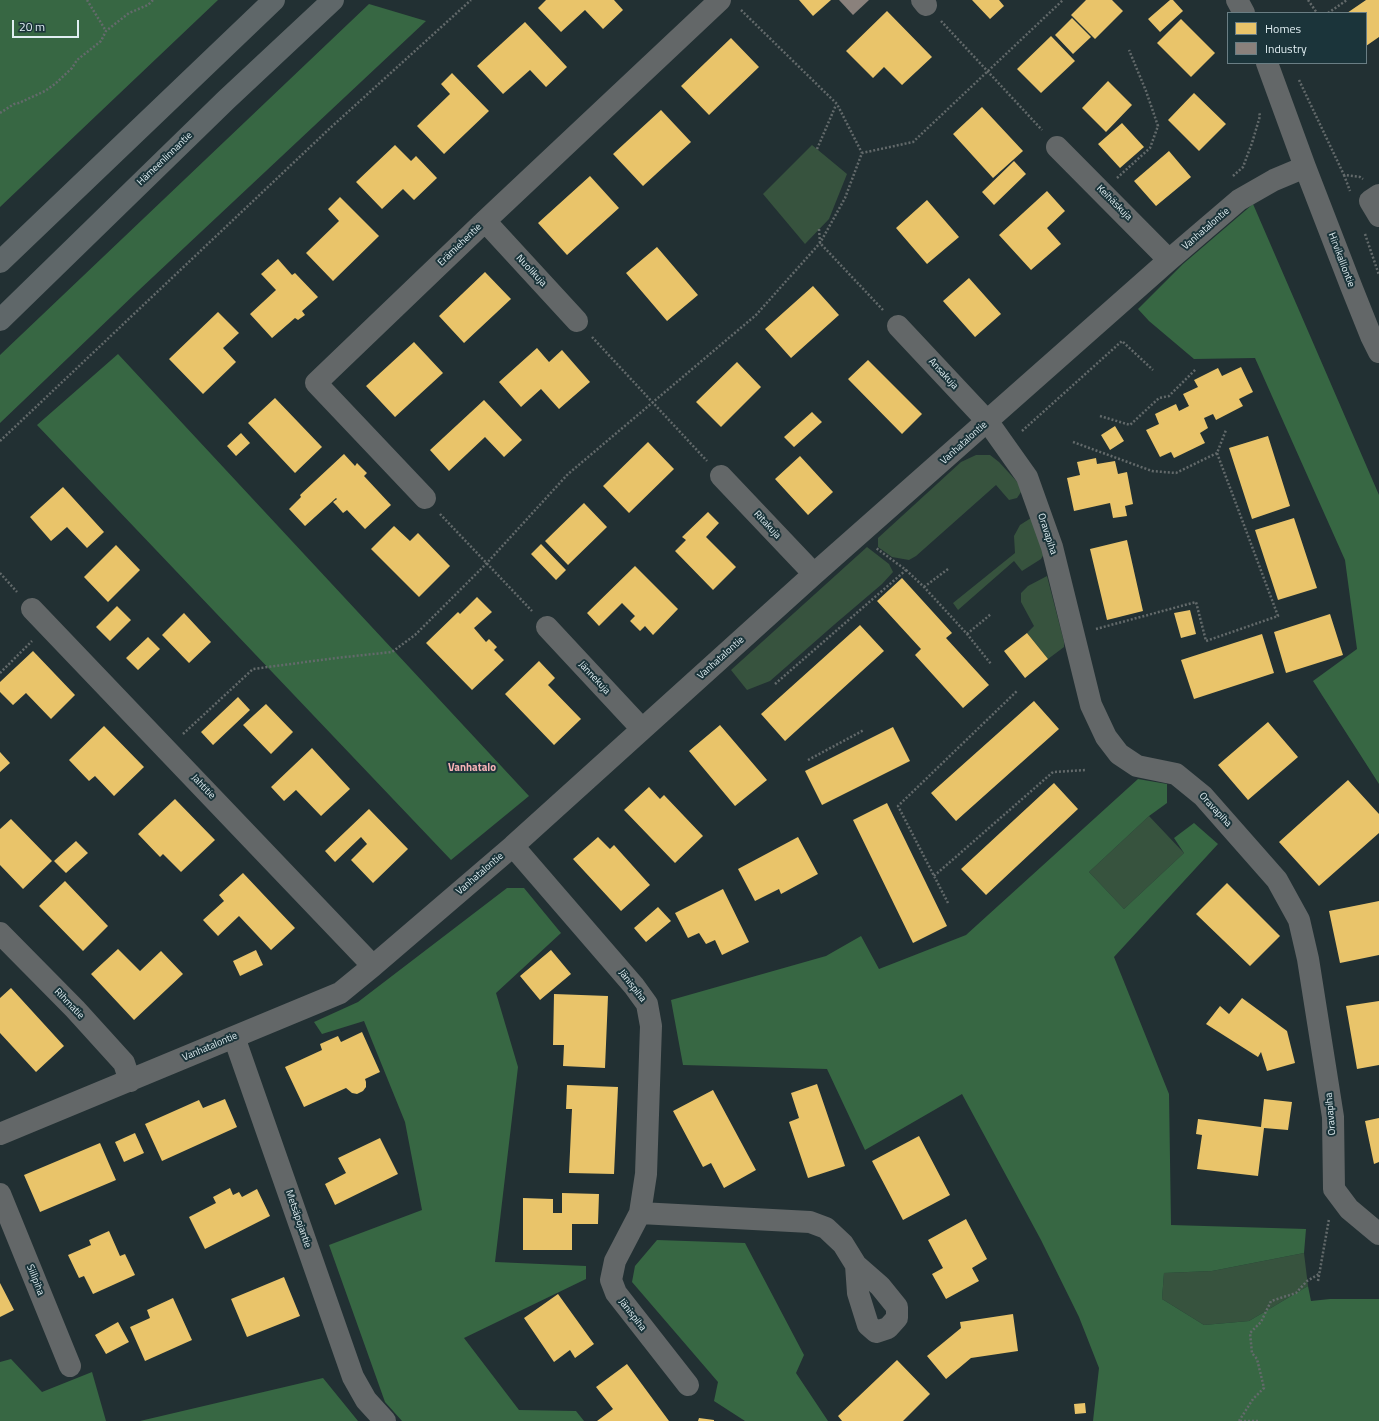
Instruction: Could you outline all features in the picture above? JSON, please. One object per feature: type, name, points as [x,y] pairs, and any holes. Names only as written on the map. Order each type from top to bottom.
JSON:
[{"type":"main road","points":[[0,262],[274,0]]},
{"type":"main road","name":"Hämeenlinnantie","points":[[0,320],[226,100],[333,0]]},
{"type":"street","points":[[1237,0],[1243,12]]},
{"type":"street","name":"Erämiehentie","points":[[425,498],[316,384],[485,221],[728,3]]},
{"type":"street","points":[[1267,64],[1305,167]]},
{"type":"street","name":"Keihäskuja","points":[[1057,147],[1169,260]]},
{"type":"street","name":"Vanhatalontie","points":[[0,1134],[340,993],[512,846],[814,574],[988,422],[1053,362],[1239,200],[1274,180],[1305,167]]},
{"type":"street","name":"Hirvikalliontie","points":[[1305,167],[1371,336],[1379,352]]},
{"type":"street","name":"Nuolikuja","points":[[485,221],[577,321]]},
{"type":"street","name":"Ansakuja","points":[[898,326],[988,422]]},
{"type":"street","name":"Oravapiha","points":[[988,422],[1027,477],[1052,547],[1091,705],[1106,737],[1119,754],[1137,766],[1176,774],[1203,796],[1276,880],[1299,920],[1308,959],[1333,1118],[1334,1189]]},
{"type":"street","name":"Ritakuja","points":[[721,476],[814,574]]},
{"type":"street","name":"Jahtitie","points":[[32,609],[373,966]]},
{"type":"street","name":"Jännekuja","points":[[547,627],[642,729]]},
{"type":"street","name":"Jänispiha","points":[[512,846],[634,986],[647,1004],[650,1026],[647,1166],[640,1213],[615,1261],[611,1280],[616,1293],[688,1385]]},
{"type":"street","name":"Rihmatie","points":[[0,933],[75,1009],[124,1063],[130,1081]]},
{"type":"street","name":"Metsäpojantie","points":[[234,1037],[354,1377],[366,1400],[385,1421]]},
{"type":"street","points":[[1334,1189],[1349,1209],[1379,1234]]},
{"type":"street","name":"Siilipiha","points":[[0,1194],[70,1366]]},
{"type":"street","points":[[640,1213],[810,1222],[826,1228],[843,1244],[856,1265]]},
{"type":"path","points":[[87,0],[106,32]]},
{"type":"path","points":[[0,113],[14,104],[44,91],[55,84],[72,68],[77,60],[100,41],[106,32],[129,13],[148,5],[153,0]]},
{"type":"path","points":[[0,441],[322,135],[471,0]]},
{"type":"path","points":[[862,153],[913,142],[1063,0]]},
{"type":"path","points":[[1308,0],[1316,12]]},
{"type":"path","points":[[1329,12],[1347,0]]},
{"type":"path","points":[[924,2],[1057,147]]},
{"type":"path","points":[[167,749],[253,669],[392,652],[415,636],[486,564],[568,474],[756,315],[820,243],[845,198],[862,153],[837,104],[728,3]]},
{"type":"path","points":[[1102,191],[1150,148],[1158,126],[1146,91],[1129,50]]},
{"type":"path","points":[[1298,77],[1344,175],[1360,177],[1374,198]]},
{"type":"path","points":[[817,149],[837,104]]},
{"type":"path","points":[[1231,177],[1243,167],[1260,116],[1258,109]]},
{"type":"path","points":[[819,230],[820,243],[898,326]]},
{"type":"path","points":[[577,321],[721,476]]},
{"type":"path","points":[[1005,445],[1122,341],[1153,370]]},
{"type":"path","points":[[1100,416],[1130,425],[1159,398],[1169,396],[1196,370]]},
{"type":"path","points":[[1074,635],[1196,602],[1206,641],[1278,616],[1217,453],[1226,430]]},
{"type":"path","points":[[1073,442],[1152,471],[1176,473],[1217,453]]},
{"type":"path","points":[[425,498],[547,627]]},
{"type":"path","points":[[860,535],[906,570],[924,587],[967,634],[991,664]]},
{"type":"path","points":[[924,587],[948,569]]},
{"type":"path","points":[[775,684],[906,570]]},
{"type":"path","points":[[0,573],[32,609]]},
{"type":"path","points":[[967,634],[991,614]]},
{"type":"path","points":[[0,673],[48,625]]},
{"type":"path","points":[[948,903],[898,806],[1018,690]]},
{"type":"path","points":[[808,760],[864,730]]},
{"type":"path","points":[[934,876],[1053,772],[1086,770]]},
{"type":"path","points":[[1318,1281],[1334,1189]]},
{"type":"path","points":[[1239,1421],[1253,1399],[1264,1388],[1257,1359],[1252,1353],[1250,1333],[1262,1322],[1271,1301],[1296,1293],[1308,1280],[1320,1274]]},
{"type":"path","points":[[1239,1421],[1258,1421]]},
{"type":"green space","points":[[0,0],[218,0],[0,207]]},
{"type":"green space","points":[[369,4],[426,21],[138,291],[0,423],[0,355]]},
{"type":"green space","points":[[812,145],[847,174],[829,219],[805,244],[763,194]]},
{"type":"green space","points":[[1253,204],[1379,495],[1379,784],[1313,681],[1357,649],[1345,560],[1255,358],[1194,359],[1149,321],[1138,309],[1183,264]]},
{"type":"green space","points":[[118,354],[529,796],[451,860],[37,425]]},
{"type":"green space","points":[[976,455],[990,455],[999,462],[1021,486],[1021,492],[1017,498],[1009,500],[996,485],[916,556],[909,560],[892,557],[878,547],[878,538],[961,462]]},
{"type":"green space","points":[[1031,518],[1044,554],[1041,559],[1022,571],[1014,561],[958,610],[953,603],[1015,553],[1014,536],[1020,525]]},
{"type":"green space","points":[[867,547],[889,564],[893,572],[882,584],[770,681],[747,690],[731,670]]},
{"type":"green space","points":[[1047,576],[1064,642],[1064,647],[1048,659],[1027,633],[1034,626],[1021,602],[1021,593],[1028,586]]},
{"type":"green space","points":[[1138,779],[1167,784],[1167,803],[1149,816],[1089,872],[1124,909],[1184,853],[1174,838],[1194,823],[1218,844],[1114,957],[1169,1094],[1171,1225],[1306,1229],[1304,1253],[1212,1271],[1164,1273],[1162,1299],[1204,1325],[1249,1321],[1308,1286],[1311,1301],[1330,1299],[1379,1299],[1379,1421],[1093,1421],[1099,1368],[1079,1317],[1041,1240],[962,1094],[865,1150],[827,1069],[683,1065],[671,1000],[826,956],[861,936],[879,969],[966,935]]},
{"type":"green space","points":[[1149,816],[1184,853],[1124,909],[1089,872]]},
{"type":"green space","points":[[507,888],[524,888],[561,933],[496,993],[518,1067],[495,1262],[586,1266],[586,1279],[464,1338],[519,1410],[576,1411],[584,1421],[402,1421],[385,1402],[329,1245],[422,1210],[405,1122],[364,1021],[322,1034],[314,1022],[358,1002]]},
{"type":"green space","points":[[657,1240],[745,1243],[804,1355],[796,1373],[828,1421],[745,1421],[714,1401],[718,1382],[632,1282],[635,1266]]},
{"type":"green space","points":[[1304,1253],[1308,1286],[1249,1321],[1204,1325],[1162,1299],[1164,1273],[1212,1271]]},
{"type":"green space","points":[[11,1359],[42,1392],[92,1372],[106,1421],[0,1421],[0,1362]]},
{"type":"green space","points":[[323,1378],[358,1421],[140,1421]]},
{"type":"building: Homes","points":[[546,0],[614,0],[623,10],[603,29],[585,10],[561,32],[538,8]]},
{"type":"building: Homes","points":[[799,0],[831,0],[813,16]]},
{"type":"building: Homes","points":[[972,0],[999,0],[1004,6],[990,19]]},
{"type":"building: Homes","points":[[1086,0],[1112,0],[1123,11],[1095,39],[1071,15]]},
{"type":"building: Homes","points":[[1170,0],[1173,0],[1183,11],[1160,32],[1148,19]]},
{"type":"building: Homes","points":[[1366,0],[1379,0],[1379,37],[1367,45],[1367,12],[1348,12]]},
{"type":"building: Homes","points":[[887,11],[932,57],[902,85],[884,67],[873,78],[846,51]]},
{"type":"building: Homes","points":[[1072,18],[1091,37],[1073,54],[1055,35]]},
{"type":"building: Homes","points":[[1181,19],[1215,53],[1191,77],[1157,43]]},
{"type":"building: Homes","points":[[525,22],[567,67],[546,87],[530,70],[503,94],[477,66]]},
{"type":"building: Homes","points":[[1051,36],[1075,61],[1041,93],[1017,69]]},
{"type":"building: Homes","points":[[731,38],[759,67],[709,115],[681,86]]},
{"type":"building: Homes","points":[[452,73],[489,111],[444,154],[417,126],[450,94],[441,84]]},
{"type":"building: Homes","points":[[1108,81],[1132,105],[1106,132],[1082,108]]},
{"type":"building: Homes","points":[[1194,93],[1226,124],[1199,151],[1168,120]]},
{"type":"building: Homes","points":[[982,107],[1023,151],[993,178],[953,134]]},
{"type":"building: Homes","points":[[661,110],[691,142],[643,186],[613,154]]},
{"type":"building: Homes","points":[[1122,123],[1144,147],[1120,168],[1098,144]]},
{"type":"building: Homes","points":[[395,145],[411,161],[416,156],[437,178],[414,200],[403,189],[382,209],[356,182]]},
{"type":"building: Homes","points":[[1169,151],[1191,177],[1156,206],[1134,181]]},
{"type":"building: Homes","points":[[1014,161],[1026,174],[994,205],[982,192]]},
{"type":"building: Homes","points":[[590,176],[619,208],[567,255],[538,223]]},
{"type":"building: Homes","points":[[1047,191],[1065,211],[1047,228],[1061,244],[1031,270],[999,235]]},
{"type":"building: Homes","points":[[340,197],[379,236],[333,281],[306,253],[339,221],[328,209]]},
{"type":"building: Homes","points":[[927,200],[959,237],[927,264],[896,228]]},
{"type":"building: Homes","points":[[657,247],[698,295],[667,321],[626,273]]},
{"type":"building: Homes","points":[[278,259],[292,275],[295,273],[318,297],[302,311],[305,315],[298,320],[295,318],[272,338],[250,314],[276,290],[261,274]]},
{"type":"building: Homes","points":[[485,272],[511,299],[464,343],[439,316]]},
{"type":"building: Homes","points":[[969,278],[1001,314],[975,337],[943,301]]},
{"type":"building: Homes","points":[[813,286],[839,315],[791,358],[765,329]]},
{"type":"building: Homes","points":[[218,312],[239,333],[223,348],[236,362],[203,394],[169,359]]},
{"type":"building: Homes","points":[[414,342],[443,373],[395,417],[366,386]]},
{"type":"building: Homes","points":[[537,348],[549,362],[562,350],[590,382],[559,409],[541,389],[521,407],[499,382]]},
{"type":"building: Homes","points":[[868,360],[922,414],[902,434],[848,379]]},
{"type":"building: Homes","points":[[737,362],[761,387],[721,427],[696,402]]},
{"type":"building: Homes","points":[[1241,367],[1253,392],[1239,399],[1243,406],[1216,420],[1213,414],[1204,418],[1208,428],[1200,433],[1205,443],[1174,458],[1171,452],[1160,457],[1146,430],[1159,424],[1155,414],[1176,404],[1179,411],[1189,406],[1183,394],[1198,387],[1194,380],[1218,368],[1222,376]]},
{"type":"building: Homes","points":[[275,398],[322,447],[295,473],[248,423]]},
{"type":"building: Homes","points":[[484,400],[522,440],[504,457],[485,437],[449,471],[430,450]]},
{"type":"building: Homes","points":[[812,412],[822,422],[794,447],[784,437]]},
{"type":"building: Homes","points":[[1115,426],[1124,441],[1110,450],[1101,435]]},
{"type":"building: Homes","points":[[241,433],[250,443],[236,456],[227,446]]},
{"type":"building: Homes","points":[[1268,436],[1290,506],[1252,519],[1229,448]]},
{"type":"building: Homes","points":[[648,442],[674,469],[629,513],[603,486]]},
{"type":"building: Homes","points":[[344,454],[355,466],[357,463],[367,473],[364,476],[391,505],[365,529],[347,510],[343,513],[333,502],[337,499],[336,498],[305,526],[289,509],[301,497],[300,495]]},
{"type":"building: Homes","points":[[800,456],[833,492],[808,515],[775,479]]},
{"type":"building: Homes","points":[[1096,458],[1097,464],[1115,461],[1118,474],[1127,472],[1133,504],[1125,506],[1127,516],[1113,518],[1110,503],[1074,511],[1067,478],[1080,475],[1077,462]]},
{"type":"building: Homes","points":[[63,487],[104,532],[87,548],[67,527],[51,541],[30,517]]},
{"type":"building: Homes","points":[[584,503],[607,527],[568,565],[545,541]]},
{"type":"building: Homes","points":[[708,512],[719,523],[706,537],[736,567],[713,590],[675,551],[686,540],[682,537]]},
{"type":"building: Homes","points":[[1294,518],[1317,588],[1278,600],[1255,530]]},
{"type":"building: Homes","points":[[394,526],[410,541],[418,533],[450,566],[419,597],[371,549]]},
{"type":"building: Homes","points":[[1127,540],[1143,611],[1107,620],[1090,549]]},
{"type":"building: Homes","points":[[541,544],[566,570],[556,580],[531,554]]},
{"type":"building: Homes","points":[[116,545],[140,570],[108,602],[84,577]]},
{"type":"building: Homes","points":[[635,566],[678,609],[653,635],[645,626],[640,631],[630,621],[635,616],[622,603],[599,626],[587,613]]},
{"type":"building: Homes","points":[[902,578],[952,633],[946,638],[989,685],[963,708],[915,655],[921,649],[877,601]]},
{"type":"building: Homes","points":[[477,597],[492,612],[474,628],[486,642],[489,639],[497,647],[494,650],[504,660],[472,690],[426,643],[458,612],[460,614]]},
{"type":"building: Homes","points":[[117,606],[131,620],[110,641],[96,627]]},
{"type":"building: Homes","points":[[1190,610],[1196,634],[1181,638],[1174,613]]},
{"type":"building: Homes","points":[[184,613],[211,642],[189,663],[162,635]]},
{"type":"building: Homes","points":[[1330,614],[1343,655],[1286,673],[1274,632]]},
{"type":"building: Homes","points":[[860,625],[884,651],[785,741],[761,714]]},
{"type":"building: Homes","points":[[1027,633],[1048,659],[1025,678],[1004,651]]},
{"type":"building: Homes","points":[[1262,634],[1274,673],[1194,699],[1181,660]]},
{"type":"building: Homes","points":[[148,637],[160,649],[138,670],[126,658]]},
{"type":"building: Homes","points":[[33,651],[75,695],[51,719],[26,693],[13,705],[0,692],[0,682]]},
{"type":"building: Homes","points":[[539,661],[555,678],[548,685],[581,719],[554,745],[505,694]]},
{"type":"building: Homes","points":[[238,697],[250,710],[213,745],[201,732]]},
{"type":"building: Homes","points":[[1034,701],[1059,729],[956,821],[931,793]]},
{"type":"building: Homes","points":[[266,704],[293,732],[271,754],[243,725]]},
{"type":"building: Homes","points":[[1268,722],[1298,757],[1248,800],[1218,765]]},
{"type":"building: Homes","points":[[720,725],[767,780],[735,806],[689,751]]},
{"type":"building: Homes","points":[[104,726],[144,767],[114,796],[95,776],[89,781],[69,760]]},
{"type":"building: Homes","points":[[893,727],[910,761],[822,805],[805,771]]},
{"type":"building: Homes","points":[[312,748],[350,789],[321,816],[296,790],[284,801],[271,787]]},
{"type":"building: Homes","points":[[0,752],[10,763],[0,772]]},
{"type":"building: Homes","points":[[1348,780],[1379,814],[1379,833],[1319,886],[1279,842]]},
{"type":"building: Homes","points":[[1054,783],[1078,809],[986,895],[961,869]]},
{"type":"building: Homes","points":[[649,787],[660,799],[664,795],[703,836],[675,863],[624,810]]},
{"type":"building: Homes","points":[[175,799],[215,840],[181,872],[163,854],[160,857],[138,834]]},
{"type":"building: Homes","points":[[887,803],[947,926],[913,943],[853,820]]},
{"type":"building: Homes","points":[[369,809],[408,849],[373,883],[351,860],[367,844],[361,837],[335,862],[325,851]]},
{"type":"building: Homes","points":[[11,819],[52,861],[23,889],[0,865],[0,829]]},
{"type":"building: Homes","points":[[598,837],[610,849],[614,845],[650,885],[621,911],[573,859]]},
{"type":"building: Homes","points":[[798,837],[818,874],[781,894],[779,889],[755,901],[738,869]]},
{"type":"building: Homes","points":[[76,841],[88,853],[66,873],[54,861]]},
{"type":"building: Homes","points":[[243,873],[295,928],[271,950],[239,916],[218,936],[203,920],[224,901],[219,895]]},
{"type":"building: Homes","points":[[65,881],[108,926],[83,951],[39,906]]},
{"type":"building: Homes","points":[[1227,883],[1280,936],[1250,966],[1196,914]]},
{"type":"building: Homes","points":[[723,889],[749,942],[722,955],[715,940],[706,944],[699,933],[688,938],[675,913]]},
{"type":"building: Homes","points":[[1379,901],[1379,955],[1340,963],[1329,911]]},
{"type":"building: Homes","points":[[658,907],[671,921],[646,942],[634,928]]},
{"type":"building: Homes","points":[[118,949],[140,971],[161,951],[183,974],[134,1020],[91,974]]},
{"type":"building: Homes","points":[[256,950],[263,965],[240,976],[233,961]]},
{"type":"building: Homes","points":[[551,950],[571,974],[540,1000],[520,976]]},
{"type":"building: Homes","points":[[11,988],[64,1046],[36,1072],[0,1033],[0,998]]},
{"type":"building: Homes","points":[[554,994],[608,996],[605,1068],[563,1066],[564,1045],[553,1045]]},
{"type":"building: Homes","points":[[1242,998],[1287,1031],[1295,1063],[1267,1071],[1261,1052],[1258,1057],[1206,1024],[1220,1006],[1229,1014]]},
{"type":"building: Homes","points":[[1379,1001],[1379,1065],[1357,1069],[1346,1006]]},
{"type":"building: Homes","points":[[362,1032],[380,1072],[365,1079],[366,1087],[363,1091],[357,1094],[352,1093],[346,1088],[304,1107],[285,1067],[322,1050],[320,1044],[338,1036],[341,1042]]},
{"type":"building: Homes","points":[[817,1084],[845,1166],[808,1178],[789,1122],[799,1118],[791,1093]]},
{"type":"building: Homes","points":[[567,1085],[618,1087],[614,1174],[569,1173],[572,1109],[566,1109]]},
{"type":"building: Homes","points":[[713,1090],[756,1170],[724,1188],[711,1163],[703,1167],[673,1111]]},
{"type":"building: Homes","points":[[225,1099],[237,1127],[162,1161],[145,1124],[199,1100],[203,1108]]},
{"type":"building: Homes","points":[[1264,1099],[1292,1102],[1288,1130],[1264,1128],[1258,1176],[1197,1169],[1202,1135],[1196,1134],[1198,1119],[1261,1127]]},
{"type":"building: Homes","points":[[1379,1118],[1379,1162],[1374,1164],[1365,1121]]},
{"type":"building: Homes","points":[[135,1133],[144,1153],[124,1162],[115,1142]]},
{"type":"building: Homes","points":[[919,1136],[950,1195],[903,1220],[872,1161]]},
{"type":"building: Homes","points":[[380,1138],[398,1174],[335,1205],[325,1184],[346,1173],[338,1158]]},
{"type":"building: Homes","points":[[100,1143],[116,1180],[40,1212],[24,1175]]},
{"type":"building: Homes","points":[[230,1188],[233,1195],[239,1192],[242,1197],[257,1189],[270,1216],[205,1249],[189,1217],[216,1203],[213,1197]]},
{"type":"building: Homes","points":[[562,1193],[599,1194],[598,1224],[572,1224],[572,1250],[523,1250],[523,1198],[553,1199],[553,1213],[562,1213]]},
{"type":"building: Homes","points":[[966,1219],[987,1259],[972,1268],[979,1281],[946,1299],[932,1274],[943,1268],[928,1240]]},
{"type":"building: Homes","points":[[109,1231],[120,1256],[125,1254],[135,1275],[93,1294],[84,1276],[79,1278],[68,1255],[91,1245],[89,1240]]},
{"type":"building: Homes","points":[[284,1277],[300,1316],[247,1337],[231,1299]]},
{"type":"building: Homes","points":[[0,1283],[14,1310],[0,1317]]},
{"type":"building: Homes","points":[[558,1294],[594,1344],[575,1358],[570,1350],[554,1362],[524,1318]]},
{"type":"building: Homes","points":[[173,1298],[192,1340],[145,1361],[130,1327],[150,1318],[147,1310]]},
{"type":"building: Homes","points":[[1013,1314],[1018,1351],[971,1358],[946,1379],[927,1356],[961,1328],[960,1322]]},
{"type":"building: Homes","points":[[118,1322],[129,1342],[106,1354],[95,1335]]},
{"type":"building: Homes","points":[[897,1360],[930,1394],[903,1421],[842,1421],[838,1416]]},
{"type":"building: Homes","points":[[627,1364],[669,1421],[597,1421],[613,1409],[596,1387]]},
{"type":"building: Homes","points":[[1085,1403],[1086,1413],[1075,1414],[1074,1404]]},
{"type":"building: Homes","points":[[699,1418],[714,1420],[714,1421],[698,1421]]},
{"type":"building: Industry","points":[[839,0],[869,0],[853,15]]},
{"type":"district","name":"Vanhatalo","points":[[472,768]]}]
